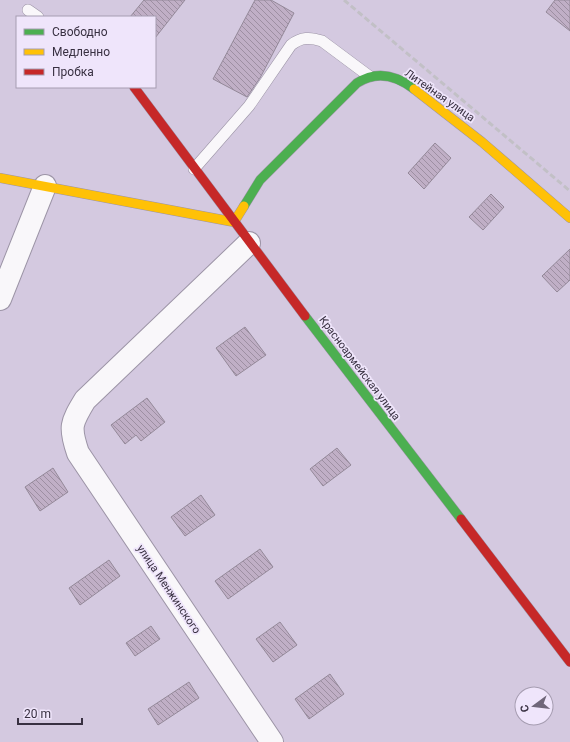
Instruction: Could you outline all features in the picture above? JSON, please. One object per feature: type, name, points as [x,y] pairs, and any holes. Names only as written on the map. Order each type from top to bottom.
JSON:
[{"type":"street","name":"Литейная улица","points":[[368,76],[389,76],[402,81],[469,130],[570,218]]},
{"type":"street","points":[[0,178],[234,222],[260,180],[348,91],[368,76]]},
{"type":"street","name":"Красноармейская улица","points":[[135,88],[249,243],[570,662]]},
{"type":"street","points":[[0,299],[45,186]]},
{"type":"street","name":"улица Менжинского","points":[[249,243],[85,400],[74,418],[71,434],[78,453],[272,742]]},
{"type":"lane","points":[[28,10],[37,16]]},
{"type":"lane","points":[[194,169],[249,106],[291,45],[297,40],[313,38],[322,41],[368,76]]},
{"type":"building","points":[[144,0],[185,0],[156,37],[156,16],[131,16]]},
{"type":"building","points":[[255,0],[271,0],[294,13],[260,78],[247,97],[213,79]]},
{"type":"building","points":[[555,0],[570,0],[570,31],[546,12]]},
{"type":"building","points":[[435,143],[451,158],[424,189],[408,173]]},
{"type":"building","points":[[491,194],[504,207],[483,230],[469,217]]},
{"type":"building","points":[[570,249],[570,280],[557,292],[542,276]]},
{"type":"building","points":[[245,327],[266,355],[236,376],[216,348]]},
{"type":"building","points":[[147,398],[165,422],[141,441],[136,435],[125,444],[111,425]]},
{"type":"building","points":[[337,448],[351,465],[323,486],[310,469]]},
{"type":"building","points":[[53,468],[68,492],[40,511],[25,487]]},
{"type":"building","points":[[201,495],[215,515],[185,536],[171,517]]},
{"type":"building","points":[[260,549],[273,567],[228,599],[215,581]]},
{"type":"building","points":[[109,560],[120,576],[80,605],[69,588]]},
{"type":"building","points":[[280,622],[297,645],[273,662],[256,639]]},
{"type":"building","points":[[151,626],[160,639],[135,656],[126,643]]},
{"type":"building","points":[[330,674],[344,694],[309,719],[295,699]]},
{"type":"building","points":[[189,682],[199,698],[158,725],[148,709]]},
{"type":"railway","points":[[344,0],[570,191]]},
{"type":"traffic: fast","points":[[244,206],[260,180],[357,83],[372,76],[379,75],[400,80],[414,89]]},
{"type":"traffic: fast","points":[[305,316],[461,519]]},
{"type":"traffic: slow","points":[[414,89],[482,142],[570,218]]},
{"type":"traffic: slow","points":[[0,178],[234,222],[244,206]]},
{"type":"traffic: jam","points":[[135,88],[305,316]]},
{"type":"traffic: jam","points":[[461,519],[570,662]]}]
